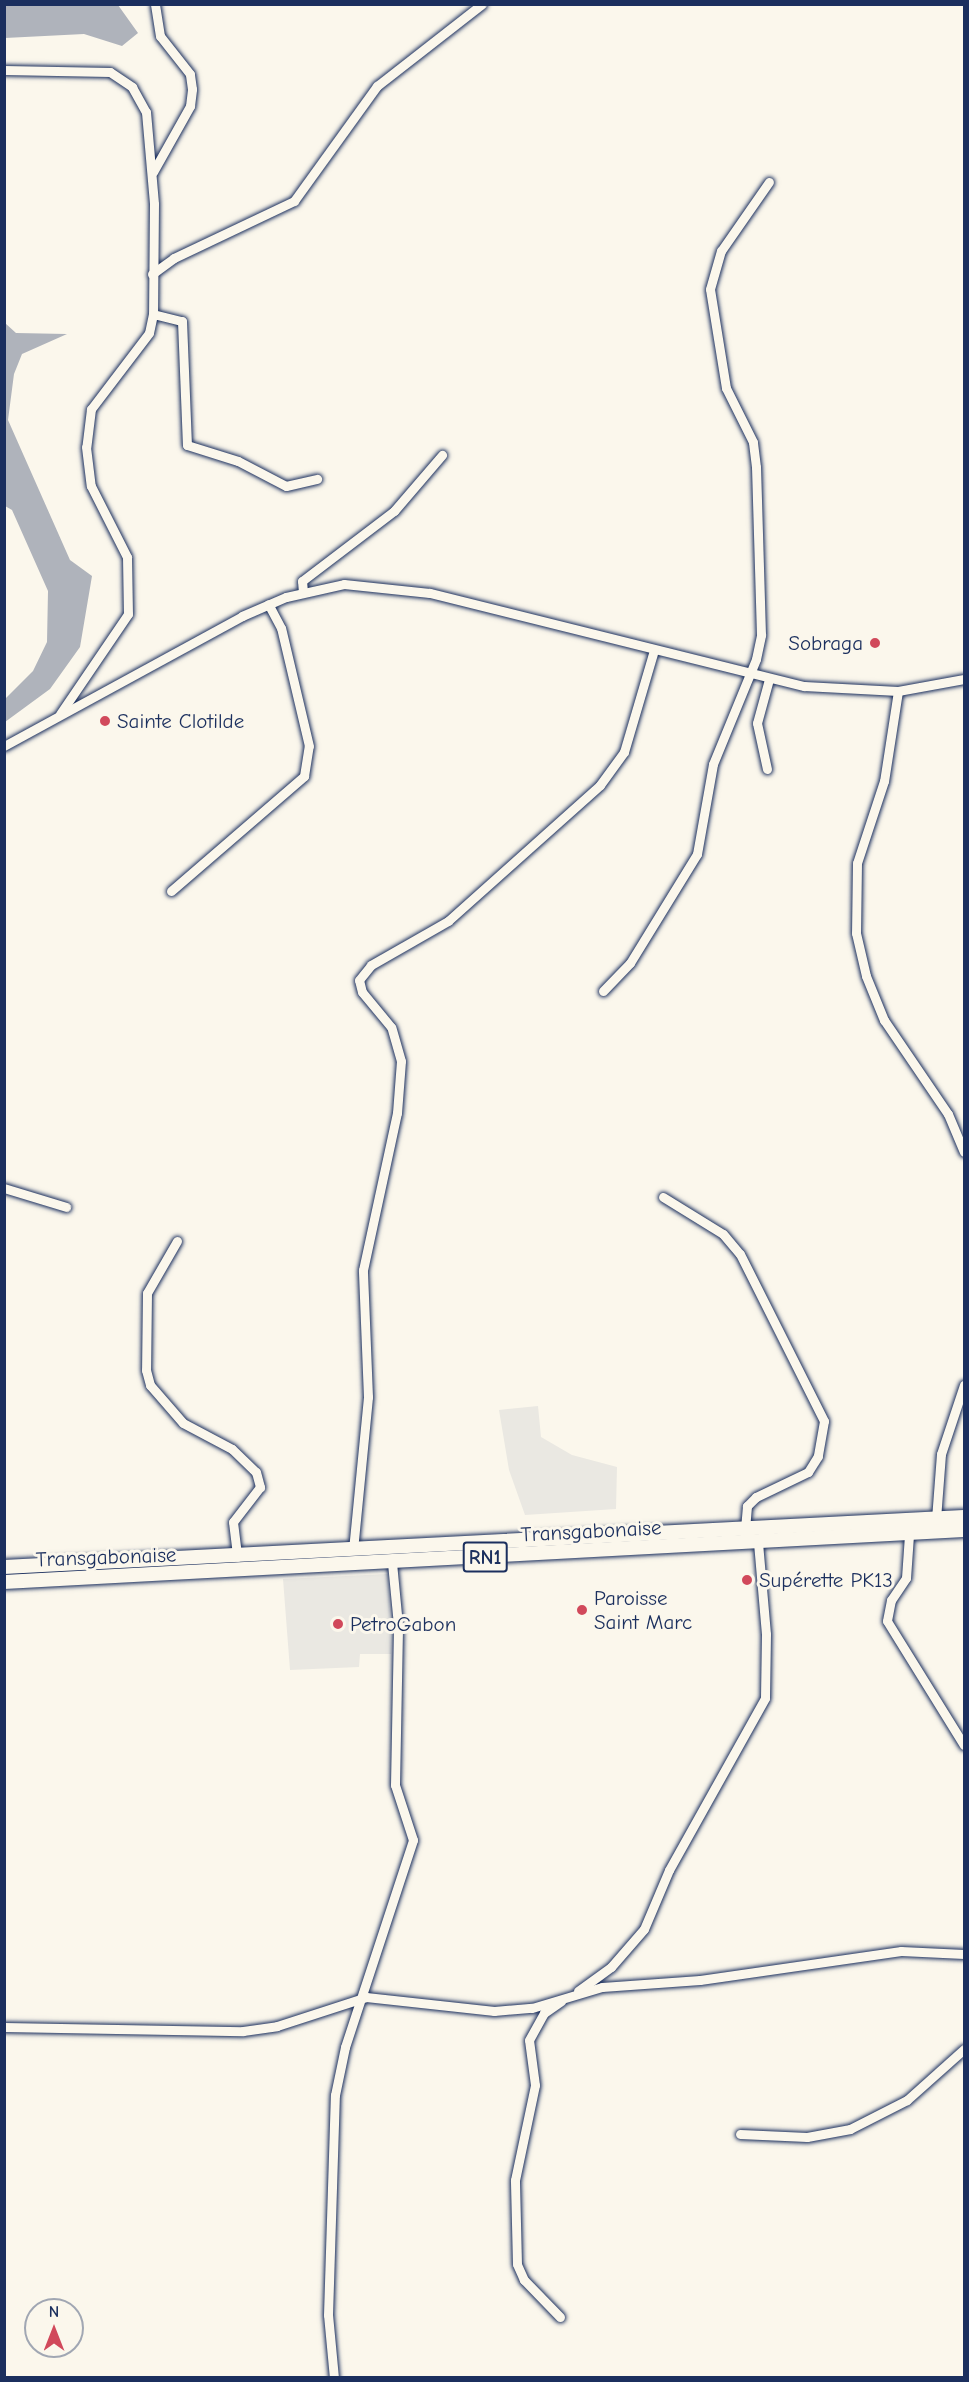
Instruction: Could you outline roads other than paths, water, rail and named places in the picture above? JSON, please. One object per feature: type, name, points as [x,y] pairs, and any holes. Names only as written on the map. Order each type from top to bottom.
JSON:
[{"type":"highway","name":"Transgabonaise","points":[[4,1567],[237,1557],[964,1517]]},
{"type":"highway","name":"Transgabonaise","points":[[4,1582],[392,1563],[964,1530]]},
{"type":"street","points":[[152,175],[190,105],[192,89],[190,74],[160,36],[155,4]]},
{"type":"street","points":[[152,274],[174,258],[294,201],[377,86],[482,4]]},
{"type":"street","points":[[4,70],[95,67],[124,81],[146,112],[152,175],[153,314],[149,333],[91,409],[86,447],[91,486],[127,557],[128,614],[59,716]]},
{"type":"street","points":[[603,991],[630,963],[697,854],[713,764],[750,675],[761,635],[756,467],[753,442],[726,388],[710,289],[722,250],[769,182]]},
{"type":"street","points":[[153,314],[182,321],[187,444],[238,461],[286,486],[317,479]]},
{"type":"street","points":[[303,592],[302,581],[394,511],[442,455]]},
{"type":"street","points":[[4,746],[268,604],[303,592],[344,584],[403,588],[750,675],[832,689],[898,691],[964,679]]},
{"type":"street","points":[[171,891],[304,776],[309,746],[281,628],[268,604]]},
{"type":"street","points":[[353,1550],[369,1397],[363,1270],[397,1113],[401,1060],[391,1027],[363,992],[360,980],[371,965],[448,921],[600,785],[624,752],[654,650]]},
{"type":"street","points":[[767,769],[757,723],[770,679]]},
{"type":"street","points":[[898,691],[884,781],[857,863],[856,933],[866,976],[884,1020],[948,1114],[964,1152]]},
{"type":"street","points":[[4,1188],[66,1207]]},
{"type":"street","points":[[663,1197],[723,1234],[740,1254],[824,1421],[818,1456],[808,1472],[756,1497],[747,1506],[745,1530]]},
{"type":"street","points":[[177,1241],[147,1293],[146,1370],[150,1385],[183,1423],[231,1449],[256,1472],[260,1487],[233,1522],[237,1557]]},
{"type":"street","points":[[936,1519],[941,1454],[964,1385]]},
{"type":"street","points":[[909,1534],[906,1578],[891,1600],[887,1621],[964,1745]]},
{"type":"street","points":[[560,2317],[524,2280],[517,2264],[515,2180],[535,2085],[529,2040],[544,2013],[611,1967],[644,1929],[669,1870],[765,1698],[766,1634],[758,1543]]},
{"type":"street","points":[[334,2378],[328,2315],[332,2135],[345,2047],[366,1996],[413,1840],[395,1785],[398,1625],[392,1563]]},
{"type":"street","points":[[4,2027],[243,2031],[277,2026],[366,1996],[494,2011],[532,2008],[571,1995],[901,1951],[964,1954]]},
{"type":"street","points":[[740,2134],[807,2137],[850,2129],[907,2100],[964,2049]]},
{"type":"place","name":"Sobraga","points":[[875,643]]},
{"type":"place","name":"Sainte Clotilde","points":[[105,721]]},
{"type":"place","name":"Supérette PK13","points":[[747,1580]]},
{"type":"place","name":"Paroisse Saint Marc","points":[[582,1610]]},
{"type":"place","name":"PetroGabon","points":[[338,1624]]}]
